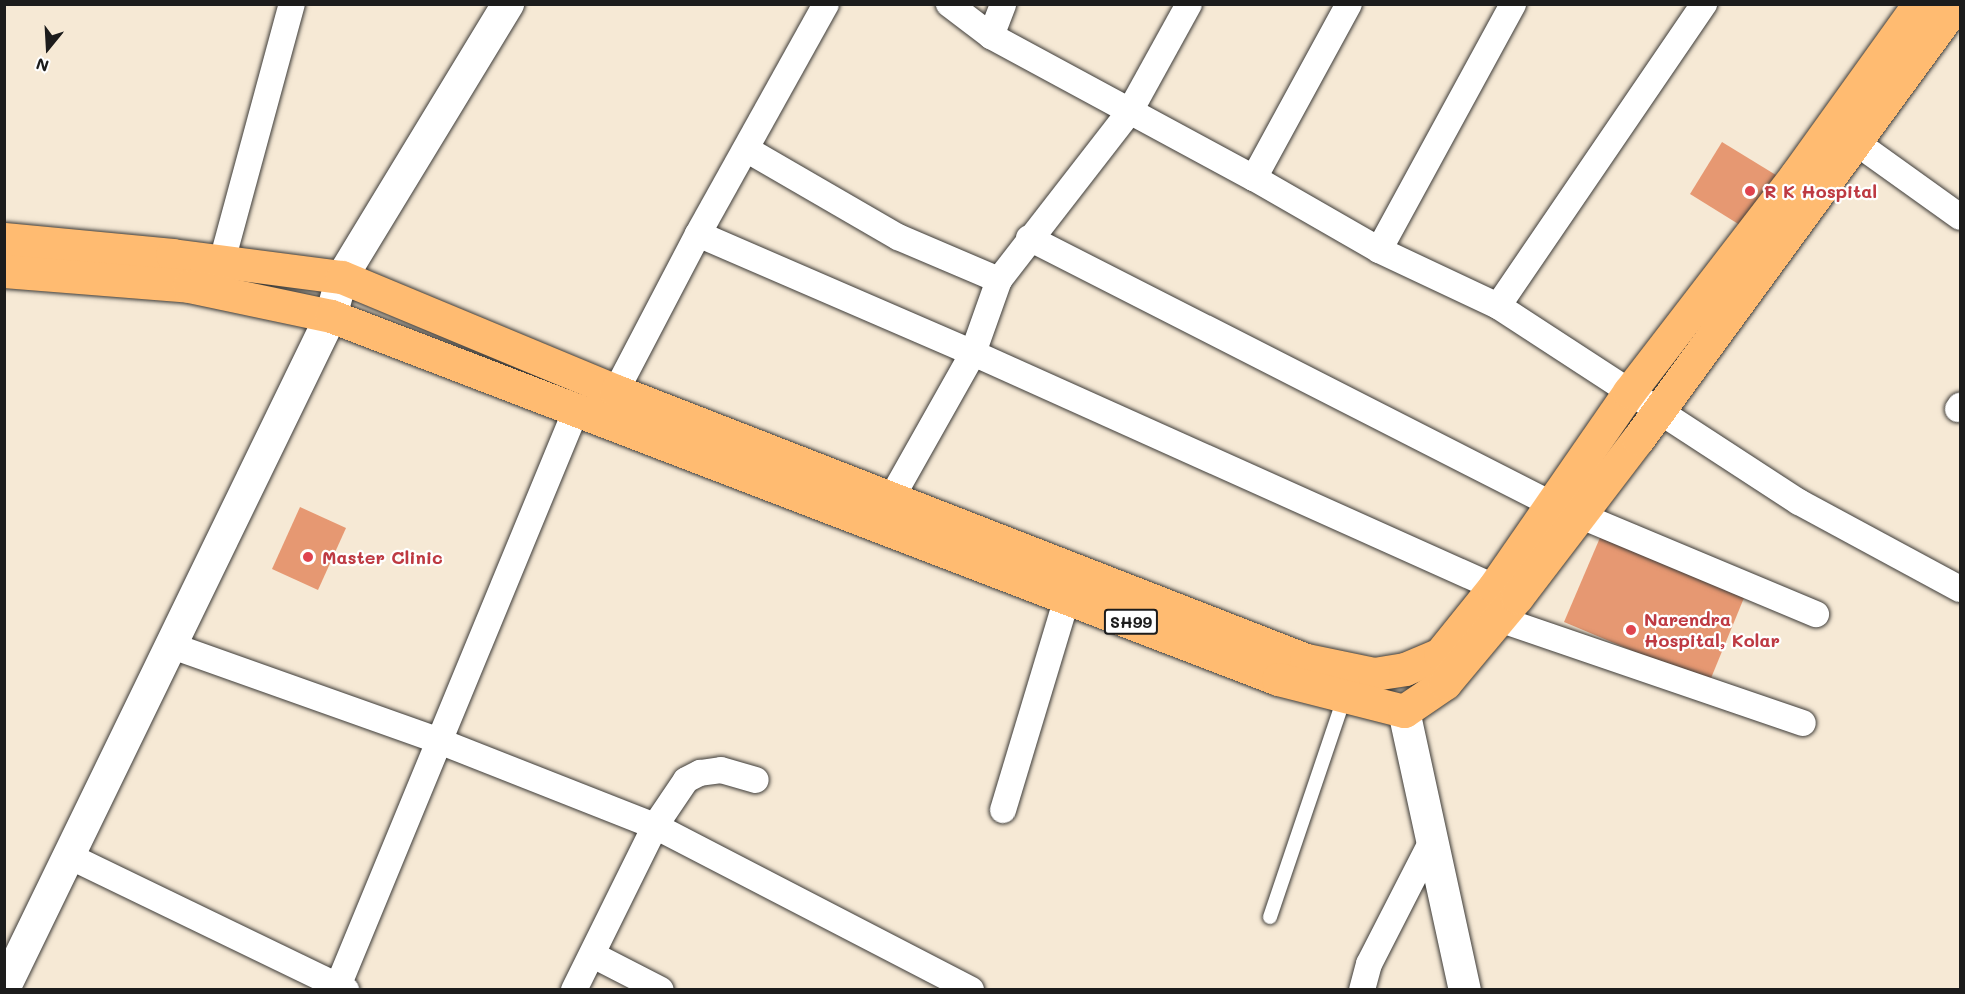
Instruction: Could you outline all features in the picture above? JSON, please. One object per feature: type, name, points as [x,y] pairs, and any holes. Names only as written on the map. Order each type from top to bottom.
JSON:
[{"type":"main road","name":"SH99","points":[[4,271],[189,286],[331,316],[1278,680],[1404,711],[1445,682],[1496,603],[1565,510],[1658,411],[1945,14]]},
{"type":"main road","name":"SH99","points":[[1565,510],[1629,392],[1796,175],[1945,14]]},
{"type":"main road","name":"SH99","points":[[4,239],[222,261],[342,277],[616,391],[1306,660],[1374,674],[1405,669],[1440,654],[1496,603]]},
{"type":"street","points":[[222,261],[292,4]]},
{"type":"street","points":[[7,976],[331,316],[342,277],[508,4]]},
{"type":"street","points":[[616,391],[698,234],[826,4]]},
{"type":"street","points":[[949,4],[991,36],[1254,178],[1379,250],[1498,306],[1799,502],[1960,589]]},
{"type":"street","points":[[991,36],[1003,4]]},
{"type":"street","points":[[892,497],[973,353],[999,280],[1029,238],[1130,111],[1189,4]]},
{"type":"street","points":[[1254,178],[1349,4]]},
{"type":"street","points":[[1379,250],[1513,4]]},
{"type":"street","points":[[1498,306],[1704,4]]},
{"type":"street","points":[[1854,141],[1960,217]]},
{"type":"street","points":[[746,148],[898,237],[999,280]]},
{"type":"street","points":[[698,234],[973,353],[1496,603],[1803,723]]},
{"type":"street","points":[[1029,238],[1565,510],[1816,614]]},
{"type":"street","points":[[67,855],[342,988],[439,741],[576,410]]},
{"type":"street","points":[[1003,810],[1067,598]]},
{"type":"street","points":[[170,645],[439,741],[655,826],[971,990]]},
{"type":"street","points":[[1404,711],[1465,990]]},
{"type":"street","points":[[574,990],[655,826],[686,780],[700,773],[721,770],[756,780]]},
{"type":"street","points":[[1362,990],[1369,964],[1433,839]]},
{"type":"street","points":[[593,955],[661,990]]},
{"type":"lane","points":[[1270,917],[1346,696]]},
{"type":"building","points":[[1722,142],[1781,178],[1748,230],[1690,194]]},
{"type":"building","points":[[300,507],[346,528],[318,590],[272,569]]},
{"type":"building","points":[[1602,533],[1746,593],[1709,683],[1564,622]]},
{"type":"place","name":"R K Hospital","points":[[1750,191]]},
{"type":"place","name":"Master Clinic","points":[[308,557]]},
{"type":"place","name":"Narendra Hospital, Kolar","points":[[1631,630]]}]
